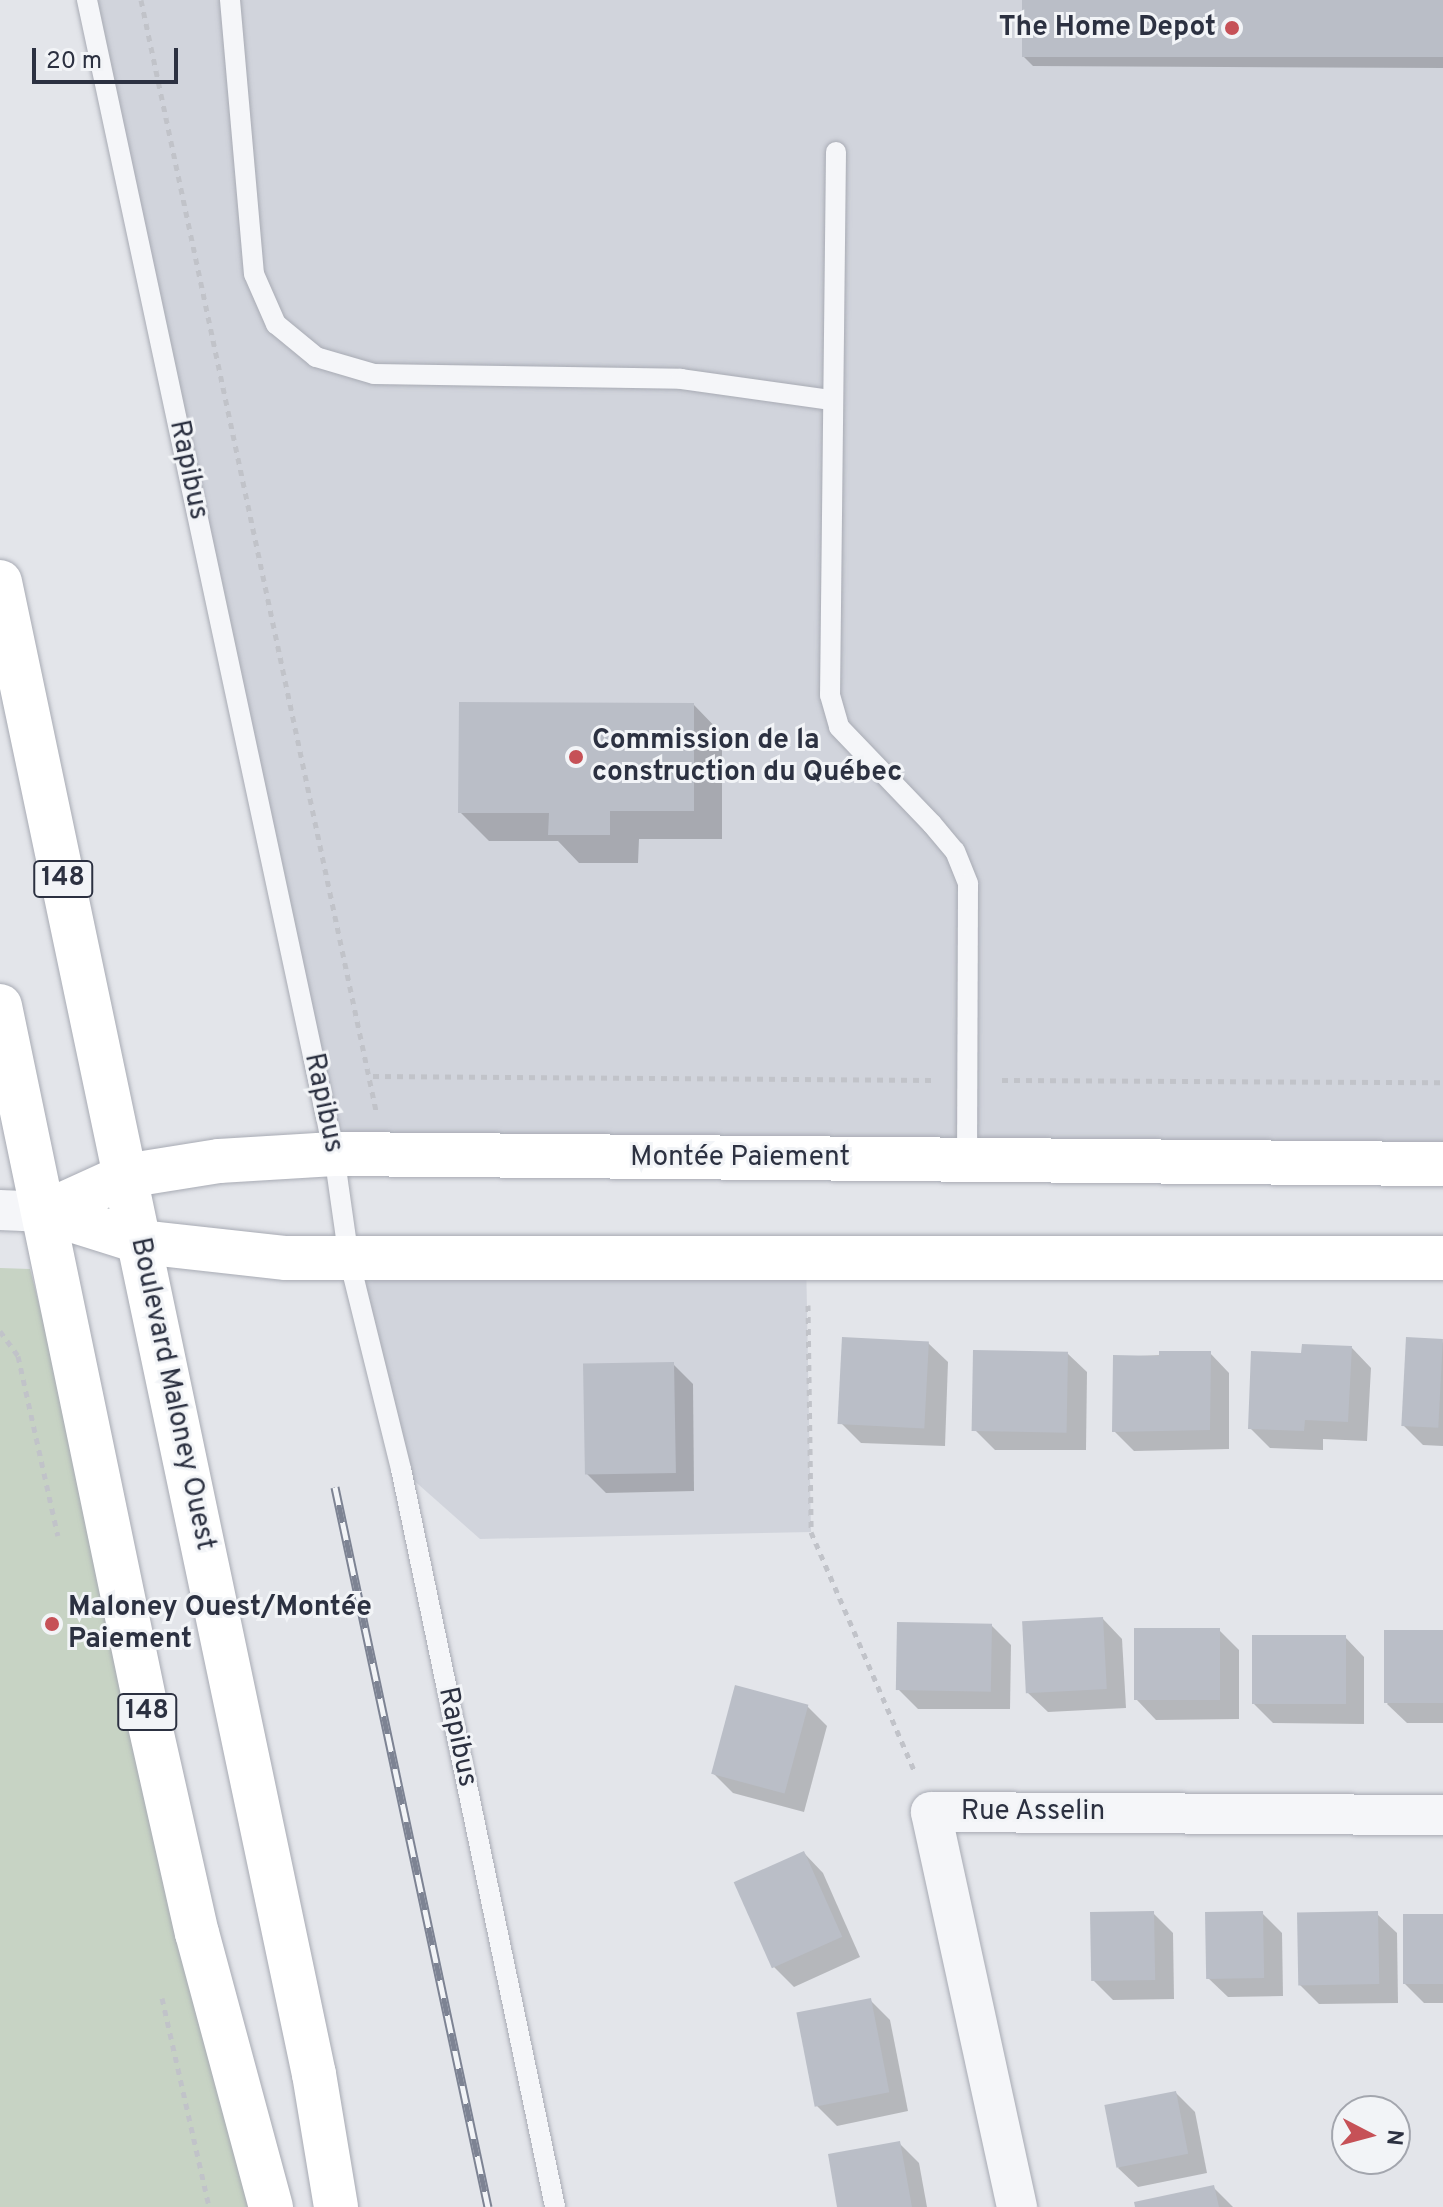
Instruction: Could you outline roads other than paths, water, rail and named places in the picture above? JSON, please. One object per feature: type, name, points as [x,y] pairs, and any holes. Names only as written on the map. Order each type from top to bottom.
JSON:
[{"type":"main road","name":"Boulevard Maloney Ouest","points":[[0,582],[314,2074],[336,2207]]},
{"type":"main road","name":"148","points":[[0,1006],[46,1212],[148,1718],[197,1933],[271,2207]]},
{"type":"main road","name":"Montée Paiement","points":[[46,1212],[125,1176],[219,1161],[334,1154],[1443,1164]]},
{"type":"main road","name":"Montée Paiement","points":[[46,1212],[141,1242],[241,1256],[349,1259],[806,1255],[1443,1258]]},
{"type":"street","name":"Montée Paiement","points":[[0,1210],[46,1212]]},
{"type":"street","name":"Rue Asselin","points":[[1017,2207],[931,1812],[1443,1815]]},
{"type":"lane","name":"Rapibus","points":[[87,0],[334,1154],[349,1259],[401,1469],[555,2207]]},
{"type":"lane","points":[[230,0],[254,274],[276,324],[316,357],[374,374],[681,379],[831,400]]},
{"type":"lane","points":[[836,152],[830,695],[839,727],[940,833],[968,884],[967,1158]]},
{"type":"railway","points":[[335,1487],[488,2207]]},
{"type":"place","name":"The Home Depot","points":[[1232,28]]},
{"type":"place","name":"Commission de la construction du Québec","points":[[576,757]]},
{"type":"place","name":"Maloney Ouest/Montée Paiement","points":[[52,1624]]}]
